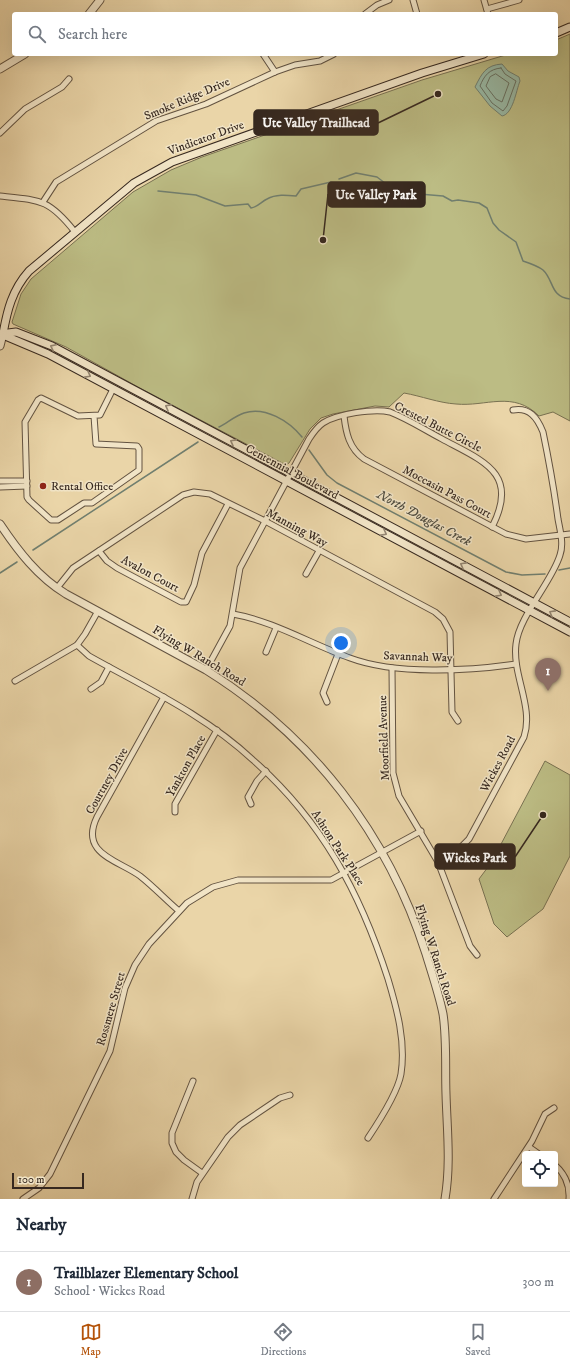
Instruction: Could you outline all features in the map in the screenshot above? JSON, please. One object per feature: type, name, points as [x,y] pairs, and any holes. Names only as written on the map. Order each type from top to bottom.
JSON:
[{"type":"main road","points":[[91,12],[100,0]]},
{"type":"main road","points":[[558,32],[570,27]]},
{"type":"main road","points":[[0,69],[22,56]]},
{"type":"main road","name":"Vindicator Drive","points":[[1,334],[11,300],[20,283],[29,272],[134,183],[172,162],[422,73],[477,56]]},
{"type":"main road","name":"Centennial Boulevard","points":[[1,334],[16,332],[52,346],[570,622]]},
{"type":"main road","points":[[0,346],[1,334]]},
{"type":"main road","name":"Centennial Boulevard","points":[[1,334],[48,354],[570,632]]},
{"type":"main road","name":"Flying W Ranch Road","points":[[0,524],[35,569],[57,588],[226,682],[267,713],[300,744],[344,792],[383,852],[418,928],[443,1014],[449,1159],[445,1199]]},
{"type":"street","points":[[368,12],[377,5],[389,0]]},
{"type":"street","points":[[413,0],[416,12]]},
{"type":"street","points":[[484,0],[487,11],[519,0]]},
{"type":"street","points":[[264,56],[275,72]]},
{"type":"street","name":"Smoke Ridge Drive","points":[[43,202],[56,182],[156,121],[206,104],[275,72],[295,65],[320,61],[330,56]]},
{"type":"street","points":[[0,133],[24,110],[62,86],[69,79]]},
{"type":"street","points":[[0,196],[43,202],[61,215],[75,232]]},
{"type":"street","points":[[94,416],[96,444],[137,446],[139,449],[140,467],[138,472],[92,503],[84,503],[54,521],[51,520],[29,500],[25,422],[38,400],[44,398],[78,416],[94,416],[102,412],[113,389]]},
{"type":"street","name":"Crested Butte Circle","points":[[206,670],[228,631],[238,572],[290,472],[309,439],[318,428],[329,420],[373,410],[390,412],[484,461],[496,475],[502,494],[501,507],[492,527]]},
{"type":"street","name":"Wickes Road","points":[[438,862],[456,852],[469,839],[524,737],[526,720],[516,664],[517,638],[560,554],[560,536],[552,478],[540,425],[526,410],[513,410]]},
{"type":"street","name":"Moccasin Pass Court","points":[[344,416],[348,437],[359,455],[370,463],[492,527],[510,536],[521,539],[570,534]]},
{"type":"street","points":[[0,481],[27,484]]},
{"type":"street","points":[[0,487],[27,484]]},
{"type":"street","name":"Manning Way","points":[[57,588],[70,571],[99,551],[189,493],[204,493],[264,521],[440,615],[446,622],[450,632],[452,712],[458,721]]},
{"type":"street","name":"Avalon Court","points":[[99,551],[107,561],[116,568],[182,602],[186,602],[194,585],[202,553],[228,504]]},
{"type":"street","points":[[306,574],[318,551]]},
{"type":"street","points":[[15,681],[77,644],[85,634],[98,611]]},
{"type":"street","name":"Savannah Way","points":[[232,614],[253,618],[338,654],[368,664],[392,668],[452,669],[485,668],[516,664]]},
{"type":"street","points":[[266,652],[276,628]]},
{"type":"street","name":"Ashton Park Place","points":[[77,644],[84,653],[164,697],[217,730],[266,772],[304,814],[345,874],[360,902],[376,942],[398,1012],[400,1028],[400,1076],[368,1138]]},
{"type":"street","points":[[327,702],[323,693],[338,654]]},
{"type":"street","points":[[92,688],[101,682],[109,667]]},
{"type":"street","name":"Moorfield Avenue","points":[[392,668],[393,778],[399,796],[438,862],[470,946],[477,955]]},
{"type":"street","name":"Courtney Drive","points":[[164,697],[97,818],[92,832],[94,843],[102,854],[139,876],[179,912]]},
{"type":"street","name":"Yankton Place","points":[[176,812],[175,804],[217,730]]},
{"type":"street","points":[[252,804],[248,797],[257,781],[266,772]]},
{"type":"street","name":"Rossmere Street","points":[[23,1199],[39,1188],[50,1174],[97,1078],[112,1046],[125,988],[135,965],[149,944],[179,912],[202,893],[232,881],[243,879],[325,881],[345,874],[421,831]]},
{"type":"street","points":[[193,1081],[172,1133],[172,1143],[176,1152],[184,1160],[202,1173]]},
{"type":"street","points":[[192,1199],[197,1182],[202,1173],[235,1130],[280,1098],[290,1095]]},
{"type":"street","points":[[494,1199],[528,1147],[546,1114],[554,1108]]},
{"type":"street","points":[[528,1147],[534,1151]]},
{"type":"street","points":[[558,1169],[566,1178],[570,1193],[569,1199]]},
{"type":"green space","points":[[570,34],[570,421],[553,412],[539,416],[529,408],[509,402],[499,401],[456,404],[404,393],[389,407],[375,406],[333,414],[321,418],[310,429],[289,463],[286,465],[138,387],[66,347],[13,324],[12,322],[21,294],[31,279],[133,192],[171,170],[202,157],[422,80],[502,56],[558,56],[558,39]]},
{"type":"green space","points":[[545,761],[570,775],[570,856],[543,909],[507,937],[494,924],[479,879],[491,863]]},
{"type":"water","points":[[502,64],[508,71],[519,77],[520,81],[514,102],[509,111],[502,116],[490,106],[475,87],[488,68]]},
{"type":"waterway","points":[[339,179],[356,173],[377,177],[394,190],[443,196],[452,201],[458,200],[479,203],[487,208],[493,223],[499,230],[516,242],[523,261],[543,270],[556,292],[564,298],[570,299]]},
{"type":"waterway","points":[[158,191],[196,195],[225,206],[248,204],[251,208],[256,207],[270,197],[281,195],[296,196],[301,189],[331,182]]},
{"type":"waterway","name":"North Douglas Creek","points":[[219,427],[237,416],[252,411],[268,413],[276,416],[297,431],[302,437]]},
{"type":"waterway","name":"North Douglas Creek","points":[[33,550],[198,442]]},
{"type":"waterway","name":"North Douglas Creek","points":[[309,450],[327,475],[337,483],[506,572],[522,575],[545,574]]},
{"type":"waterway","name":"North Douglas Creek","points":[[0,573],[17,562]]},
{"type":"waterway","name":"North Douglas Creek","points":[[559,570],[570,568]]},
{"type":"place","name":"Ute Valley Trailhead","points":[[438,94]]},
{"type":"place","name":"Ute Valley Park","points":[[323,240]]},
{"type":"place","name":"Rental Office","points":[[43,486]]},
{"type":"place","name":"Trailblazer Elementary School","points":[[548,691]]},
{"type":"place","name":"Wickes Park","points":[[543,815]]}]
